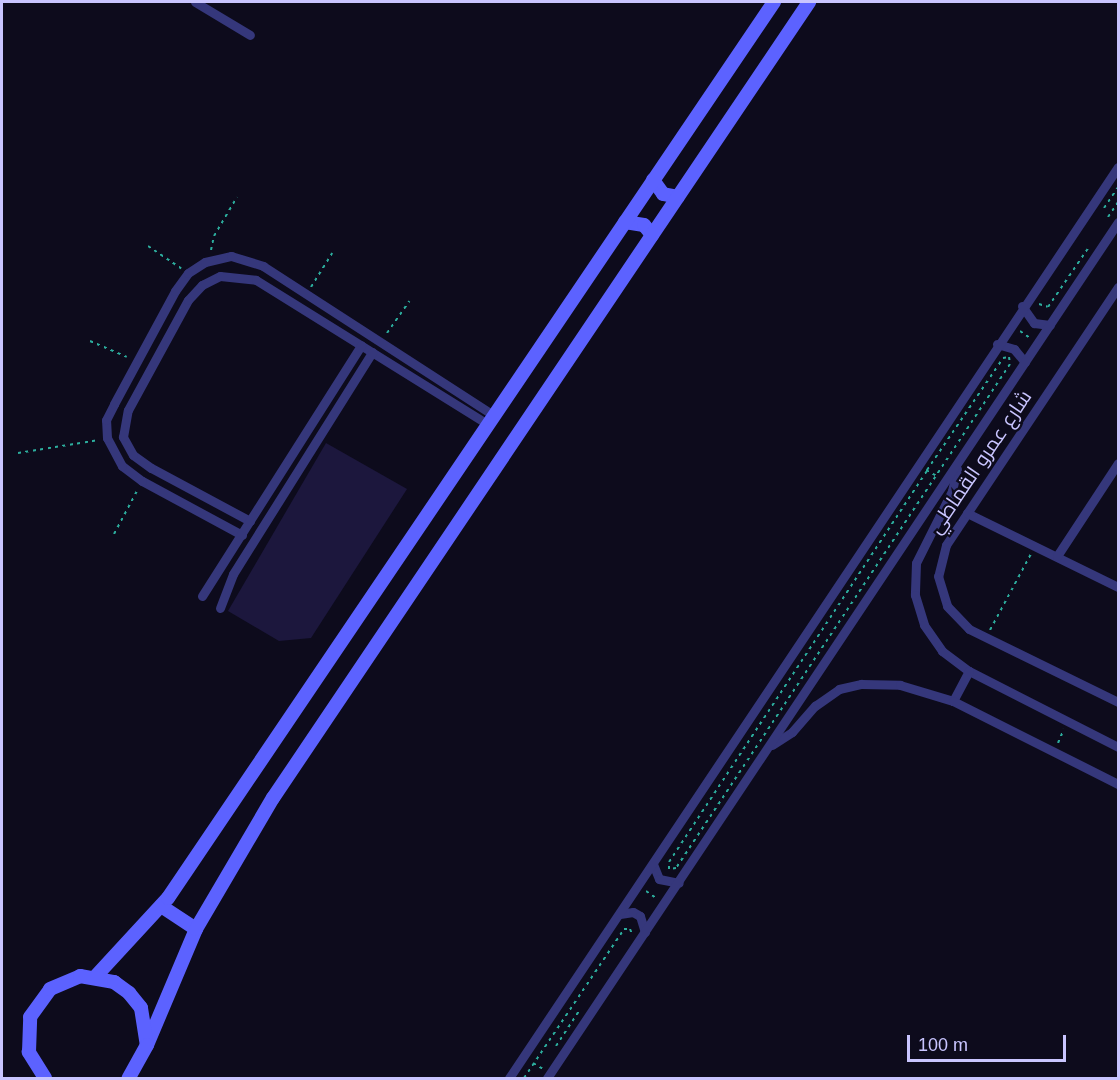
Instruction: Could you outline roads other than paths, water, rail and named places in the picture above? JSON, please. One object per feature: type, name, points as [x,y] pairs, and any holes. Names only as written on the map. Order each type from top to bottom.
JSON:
[{"type":"street","points":[[195,2],[250,35]]},
{"type":"street","points":[[96,976],[161,906],[774,2]]},
{"type":"street","points":[[136,1076],[196,929],[273,798],[809,2]]},
{"type":"street","points":[[509,1078],[851,566],[922,468],[1010,324],[1119,167]]},
{"type":"street","points":[[653,180],[663,194],[678,197]]},
{"type":"street","points":[[625,222],[644,225],[652,236]]},
{"type":"street","points":[[549,1076],[1119,222]]},
{"type":"street","points":[[242,535],[142,482],[122,466],[107,438],[106,420],[188,273],[214,258],[247,259],[308,292],[443,382],[492,421]]},
{"type":"street","points":[[250,521],[151,468],[127,446],[124,423],[188,300],[202,285],[220,276],[256,280],[437,393],[492,421]]},
{"type":"street","name":"شارع عمرو القماطي","points":[[1119,287],[946,545],[938,576],[940,592],[957,619],[986,639],[1119,702]]},
{"type":"street","name":"شارع عمرو القماطي","points":[[1110,301],[1119,295]]},
{"type":"street","points":[[1022,306],[1034,323],[1050,325]]},
{"type":"street","points":[[998,344],[1014,349],[1025,362]]},
{"type":"street","points":[[202,596],[361,345]]},
{"type":"street","points":[[220,608],[240,563],[372,352]]},
{"type":"street","points":[[140,359],[155,364]]},
{"type":"street","points":[[437,393],[443,382]]},
{"type":"street","points":[[957,464],[952,490],[919,552],[915,595],[932,639],[969,671],[1119,747]]},
{"type":"street","points":[[1057,556],[1117,468]]},
{"type":"street","points":[[967,513],[1119,587]]},
{"type":"street","points":[[228,556],[240,563]]},
{"type":"street","points":[[953,701],[969,671]]},
{"type":"street","points":[[768,749],[792,732],[822,700],[848,686],[900,685],[953,701],[1119,784]]},
{"type":"street","points":[[653,864],[659,879],[679,883]]},
{"type":"street","points":[[161,906],[196,929]]},
{"type":"street","points":[[620,914],[640,916],[645,932]]},
{"type":"street","points":[[45,1078],[29,1052],[30,1017],[50,989],[66,980],[96,976],[129,993],[144,1017],[147,1045]]}]
